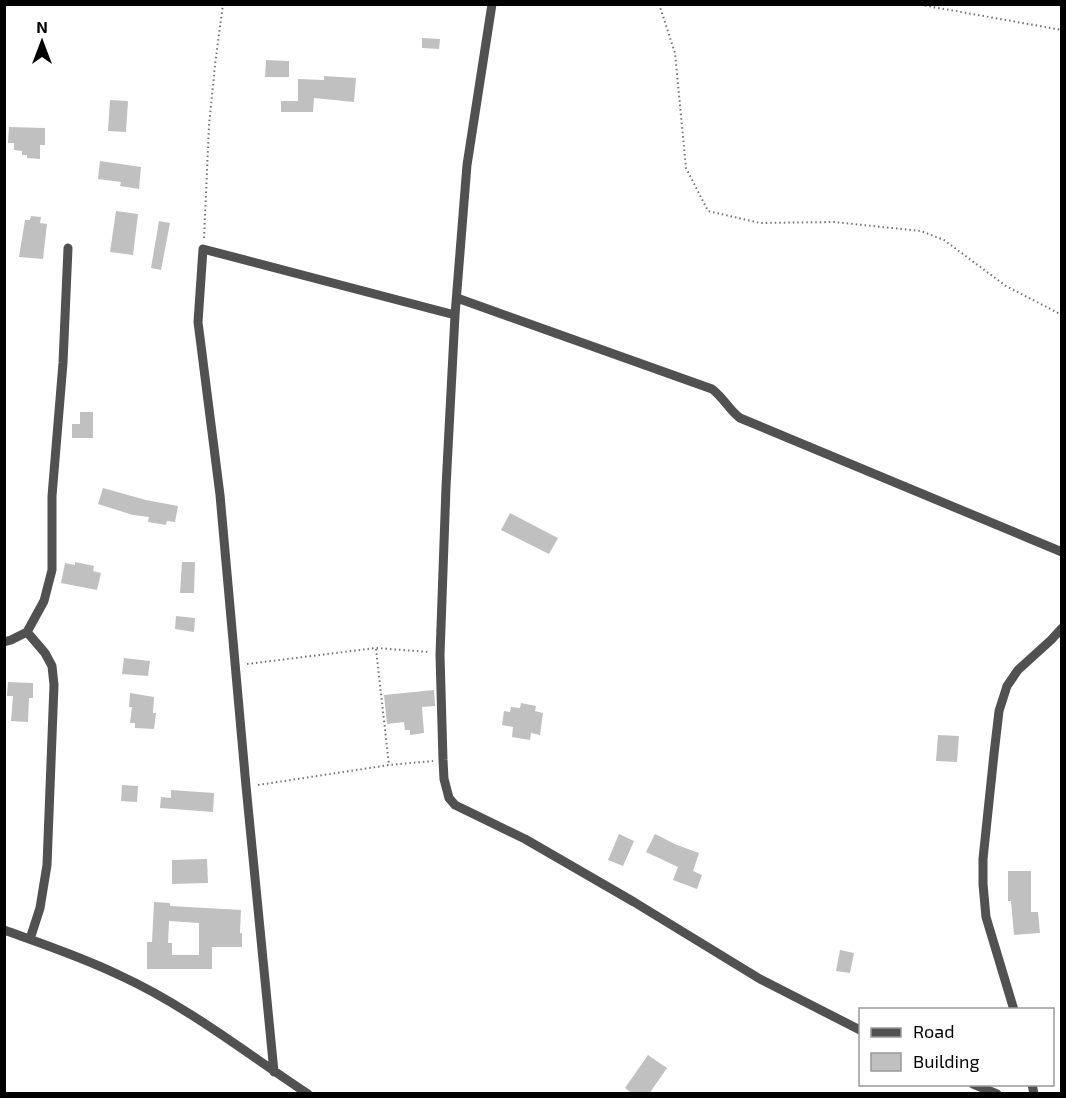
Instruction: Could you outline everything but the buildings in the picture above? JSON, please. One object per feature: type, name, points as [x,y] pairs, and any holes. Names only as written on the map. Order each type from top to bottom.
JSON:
[{"type":"street","points":[[492,4],[467,165],[455,315],[440,655],[442,760],[449,798],[455,805],[525,838],[760,979],[859,1029]]},
{"type":"street","points":[[4,642],[27,632],[44,601],[52,570],[52,496],[63,363],[68,248]]},
{"type":"street","points":[[274,1071],[220,495],[198,322],[203,249],[455,315]]},
{"type":"street","points":[[457,298],[712,389],[740,418],[1062,552]]},
{"type":"street","points":[[1013,1008],[986,917],[983,884],[983,859],[999,711],[1007,686],[1018,669],[1062,628]]},
{"type":"street","points":[[27,632],[52,666],[54,685],[47,865],[40,908],[30,939]]},
{"type":"street","points":[[4,930],[72,954],[120,975],[202,1022],[308,1094]]},
{"type":"street","points":[[978,1086],[997,1094]]},
{"type":"path","points":[[203,249],[209,126],[214,65],[223,4]]},
{"type":"path","points":[[659,4],[675,53],[686,168],[708,211],[760,223],[834,222],[921,231],[944,240],[1006,286],[1062,315]]},
{"type":"path","points":[[916,4],[1062,30]]},
{"type":"path","points":[[235,666],[376,648],[426,651],[440,655]]},
{"type":"path","points":[[376,648],[389,765]]},
{"type":"path","points":[[246,786],[389,765],[442,760]]}]
